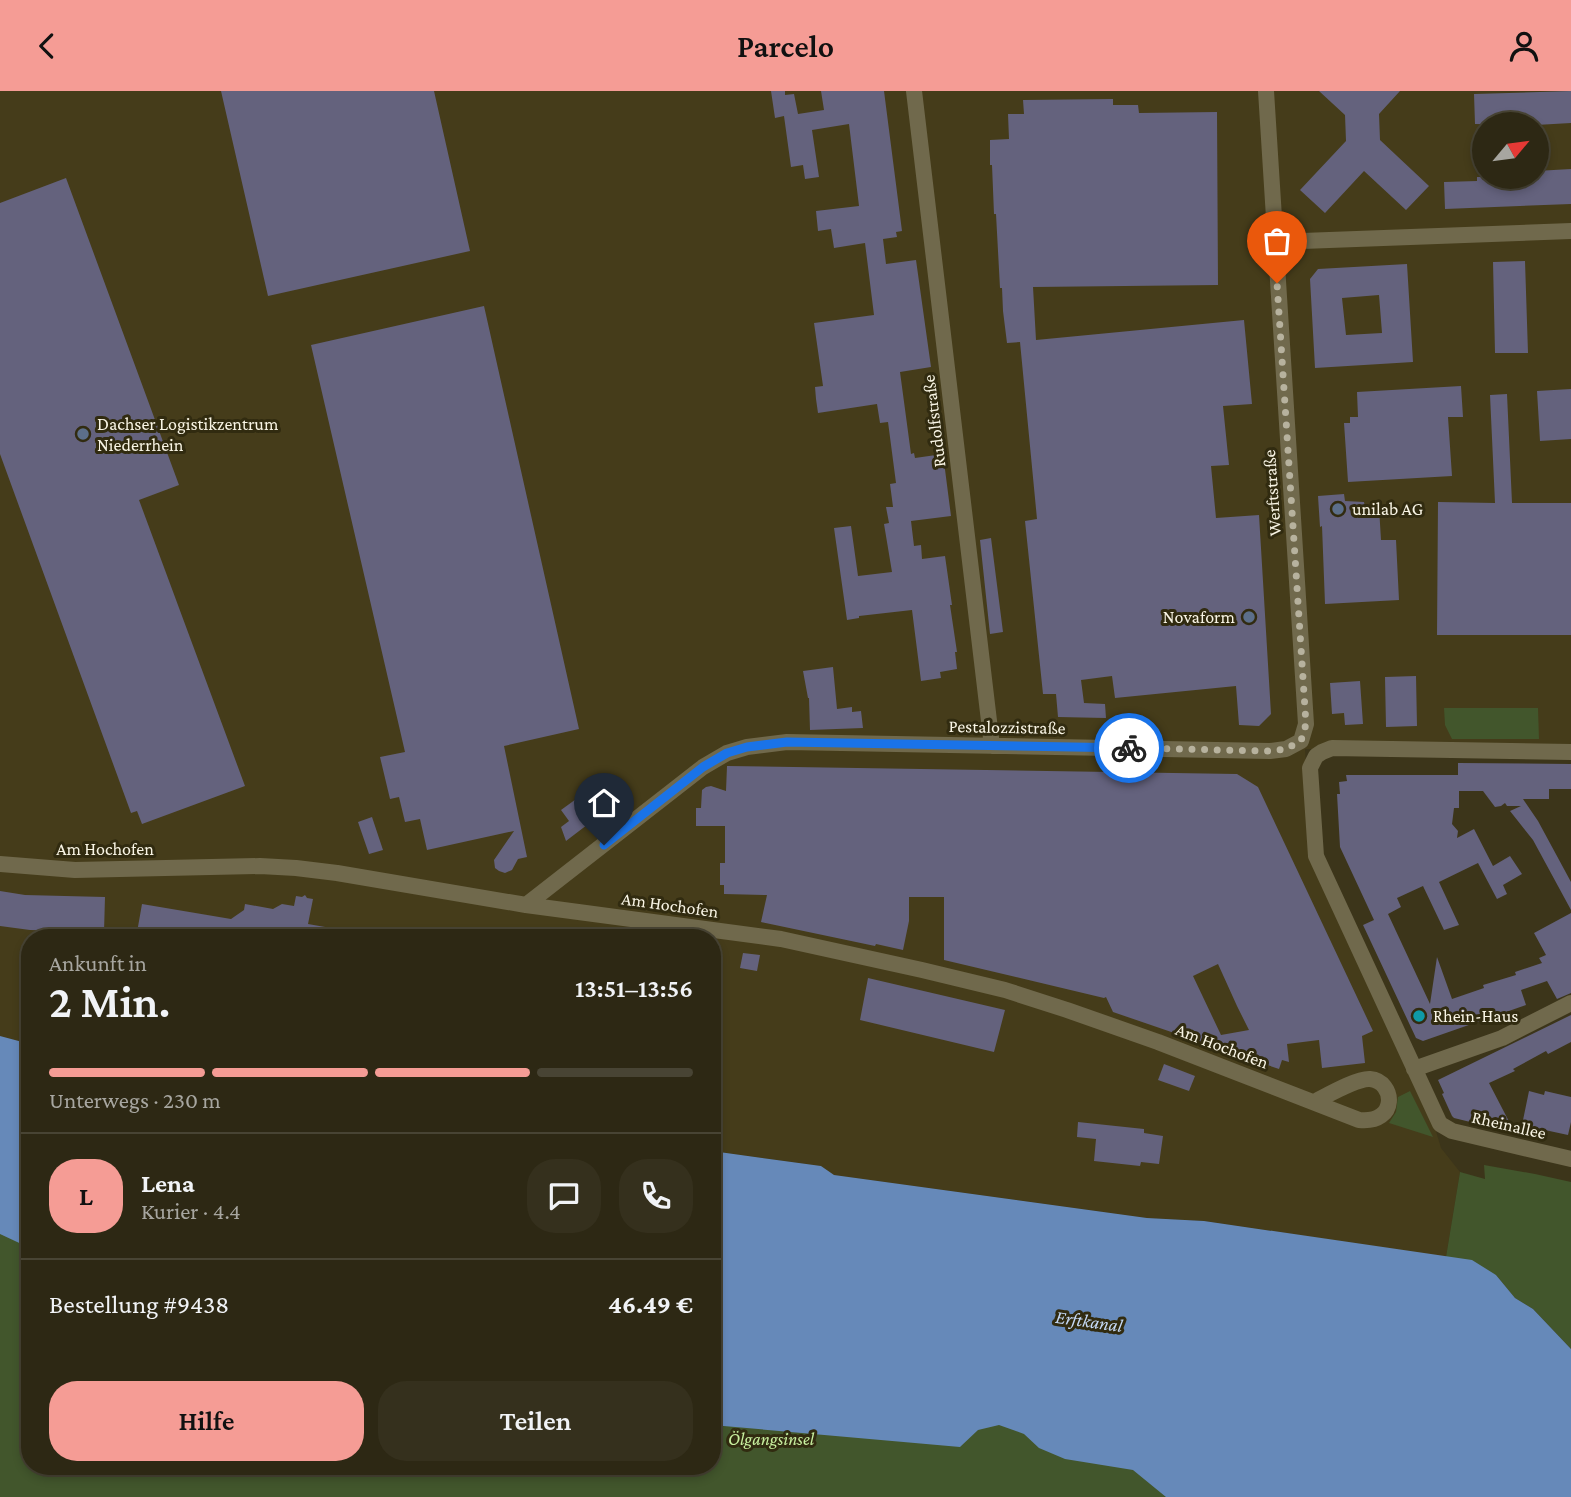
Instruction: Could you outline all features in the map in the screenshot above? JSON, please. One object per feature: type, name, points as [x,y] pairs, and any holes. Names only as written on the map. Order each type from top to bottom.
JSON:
[{"type":"street","name":"Rudolfstraße","points":[[914,91],[992,746]]},
{"type":"street","name":"Werftstraße","points":[[1266,91],[1306,724],[1301,741]]},
{"type":"street","points":[[1275,242],[1571,231]]},
{"type":"street","name":"Pestalozzistraße","points":[[526,905],[703,767],[727,753],[747,747],[787,742],[1270,751],[1286,749],[1301,741]]},
{"type":"street","points":[[1301,741],[1316,756]]},
{"type":"street","points":[[1571,752],[1332,748],[1316,756],[1310,768],[1315,856],[1413,1069],[1502,1038],[1571,1003]]},
{"type":"street","name":"Am Hochofen","points":[[0,864],[97,871],[260,866],[296,868],[526,905],[706,929]]},
{"type":"street","name":"Am Hochofen","points":[[721,931],[781,939],[1005,990],[1145,1038],[1314,1102]]},
{"type":"street","name":"Rheinallee","points":[[1413,1069],[1440,1124],[1452,1131],[1571,1159]]},
{"type":"shaded area","points":[[0,91],[1571,91],[1571,751],[1305,749],[1312,860],[1433,1121],[1441,1148],[1460,1172],[1446,1257],[1204,1221],[1147,1218],[833,1175],[821,1166],[721,1152],[721,929],[21,929],[21,1042],[0,1036]]},
{"type":"green space","points":[[1444,708],[1538,708],[1539,739],[1452,739],[1445,725]]},
{"type":"green space","points":[[1410,1091],[1433,1137],[1389,1123],[1396,1112],[1398,1097]]},
{"type":"green space","points":[[1484,1165],[1571,1182],[1571,1349],[1533,1309],[1515,1298],[1496,1275],[1446,1257],[1460,1172],[1485,1179]]},
{"type":"green space","name":"Ölgangsinsel","points":[[0,1218],[21,1231],[21,1475],[721,1475],[721,1375],[1135,1440],[1170,1497],[0,1497]]},
{"type":"water","points":[[0,1036],[21,1042],[21,1244],[0,1234]]},
{"type":"water","name":"Erftkanal","points":[[721,1152],[821,1166],[834,1175],[1147,1218],[1204,1221],[1472,1260],[1496,1275],[1515,1298],[1533,1309],[1571,1349],[1571,1497],[1166,1497],[1133,1470],[1065,1459],[1039,1448],[1024,1434],[999,1425],[978,1430],[960,1447],[721,1426]]},
{"type":"building","points":[[221,91],[434,91],[470,251],[268,296]]},
{"type":"building","points":[[771,91],[785,91],[785,95],[794,94],[798,114],[824,110],[821,91],[884,91],[902,231],[896,232],[897,237],[883,239],[886,264],[916,260],[931,367],[900,372],[911,454],[914,453],[915,458],[943,454],[951,516],[911,521],[914,546],[921,545],[922,559],[945,556],[957,669],[940,672],[941,678],[921,681],[912,610],[859,616],[847,620],[834,528],[851,526],[858,576],[892,572],[884,524],[889,523],[886,507],[893,507],[890,484],[896,483],[888,422],[880,423],[877,404],[818,413],[816,399],[815,387],[823,386],[814,323],[874,315],[865,243],[834,248],[831,229],[818,231],[816,211],[859,206],[849,124],[812,130],[819,177],[805,179],[803,165],[791,167],[784,116],[775,118]]},
{"type":"building","points":[[1319,91],[1400,91],[1379,114],[1380,140],[1429,186],[1406,210],[1364,171],[1325,213],[1300,190],[1346,141],[1345,115]]},
{"type":"building","points":[[1571,91],[1571,123],[1549,124],[1549,112],[1475,112],[1474,94]]},
{"type":"building","points":[[1113,99],[1113,105],[1138,105],[1139,113],[1217,112],[1218,285],[1033,287],[1036,340],[1244,320],[1252,404],[1223,406],[1229,465],[1211,466],[1216,518],[1259,515],[1271,714],[1259,726],[1239,725],[1236,686],[1115,698],[1112,676],[1081,680],[1084,703],[1105,704],[1106,718],[1058,717],[1056,694],[1043,694],[1025,521],[1037,519],[1020,342],[1007,343],[1000,288],[990,140],[1009,139],[1008,114],[1024,114],[1023,100]]},
{"type":"building","points":[[1571,169],[1571,204],[1445,209],[1444,182],[1472,181],[1472,189],[1549,189],[1549,170]]},
{"type":"building","points":[[66,178],[179,485],[139,500],[245,786],[142,824],[137,811],[131,813],[0,454],[0,203]]},
{"type":"building","points":[[1525,261],[1528,353],[1495,353],[1493,262]]},
{"type":"building","points":[[1407,264],[1413,362],[1315,368],[1310,279],[1318,269]],"holes":[[[1379,295],[1382,333],[1346,335],[1342,298]]]},
{"type":"building","points":[[484,306],[579,729],[504,746],[527,857],[518,859],[512,870],[505,873],[495,868],[494,860],[514,831],[427,850],[420,819],[405,822],[399,797],[390,799],[380,757],[405,752],[311,345]]},
{"type":"building","points":[[1461,386],[1463,417],[1448,417],[1452,476],[1348,482],[1344,423],[1350,423],[1350,417],[1358,417],[1357,392]]},
{"type":"building","points":[[1571,389],[1571,439],[1540,441],[1537,391]]},
{"type":"building","points":[[1507,394],[1512,503],[1571,503],[1571,635],[1437,635],[1438,502],[1495,503],[1490,395]]},
{"type":"building","points":[[1344,494],[1345,501],[1364,502],[1365,507],[1379,507],[1381,540],[1396,540],[1399,600],[1325,604],[1318,496]]},
{"type":"building","points":[[991,538],[1003,632],[990,634],[980,540]]},
{"type":"building","points":[[833,667],[837,709],[852,707],[852,712],[861,711],[863,728],[810,730],[809,698],[803,671]]},
{"type":"building","points":[[1416,676],[1417,726],[1386,727],[1385,677]]},
{"type":"building","points":[[1360,681],[1363,724],[1345,725],[1344,713],[1332,714],[1330,683]]},
{"type":"building","points":[[1458,763],[1571,764],[1571,789],[1549,789],[1549,799],[1523,799],[1571,882],[1571,910],[1533,840],[1510,811],[1521,806],[1507,806],[1505,803],[1495,807],[1483,791],[1459,791],[1459,808],[1454,808],[1452,824],[1458,831],[1457,838],[1474,829],[1493,866],[1510,856],[1522,874],[1503,885],[1507,894],[1497,899],[1478,863],[1439,882],[1459,925],[1444,930],[1423,886],[1397,898],[1401,907],[1388,914],[1430,1004],[1437,957],[1452,999],[1542,963],[1539,958],[1546,955],[1534,933],[1571,913],[1571,993],[1557,999],[1547,981],[1521,990],[1526,1005],[1423,1041],[1416,1038],[1363,925],[1374,920],[1340,847],[1337,794],[1340,794],[1339,782],[1347,781],[1346,775],[1458,775]]},
{"type":"building","points":[[727,766],[1237,774],[1258,787],[1373,1031],[1362,1036],[1365,1063],[1322,1068],[1319,1040],[1287,1044],[1289,1062],[1282,1060],[1279,1069],[1113,1012],[1106,997],[944,960],[944,897],[909,897],[909,921],[903,950],[761,922],[767,895],[724,894],[724,885],[720,885],[720,863],[725,863],[725,826],[696,826],[696,808],[701,808],[702,790],[711,786],[726,791]],"holes":[[[1218,964],[1249,1030],[1221,1035],[1193,976]]]},
{"type":"building","points":[[583,794],[600,815],[566,841],[561,827],[569,821],[561,810]]},
{"type":"building","points":[[372,817],[383,850],[369,854],[358,822]]},
{"type":"building","points":[[0,891],[25,895],[105,897],[104,929],[22,929],[0,926]]},
{"type":"building","points":[[305,895],[313,899],[308,924],[337,929],[138,929],[142,904],[231,919],[244,910],[245,904],[273,909],[282,904],[294,906],[296,896]]},
{"type":"building","points":[[743,953],[760,955],[757,971],[740,968]]},
{"type":"building","points":[[868,978],[1005,1010],[994,1052],[860,1020]]},
{"type":"building","points":[[1571,1015],[1571,1042],[1548,1054],[1546,1051],[1513,1069],[1515,1071],[1489,1083],[1515,1133],[1452,1116],[1438,1080]]},
{"type":"building","points":[[1164,1064],[1195,1076],[1189,1091],[1158,1080]]},
{"type":"building","points":[[1529,1091],[1544,1095],[1545,1091],[1571,1097],[1568,1135],[1522,1125]]},
{"type":"building","points":[[1078,1122],[1144,1129],[1144,1133],[1163,1136],[1159,1164],[1141,1162],[1140,1166],[1094,1161],[1096,1139],[1077,1137]]},
{"type":"way so far","points":[[1129,748],[1270,751],[1293,747],[1301,741],[1306,724],[1277,283]]},
{"type":"place","name":"Dachser Logistikzentrum Niederrhein","points":[[83,434]]},
{"type":"place","name":"unilab AG","points":[[1338,509]]},
{"type":"place","name":"Novaform","points":[[1249,617]]},
{"type":"place","name":"Rhein-Haus","points":[[1419,1016]]},
{"type":"route","points":[[604,845],[703,767],[727,753],[747,747],[787,742],[1129,748]]}]
